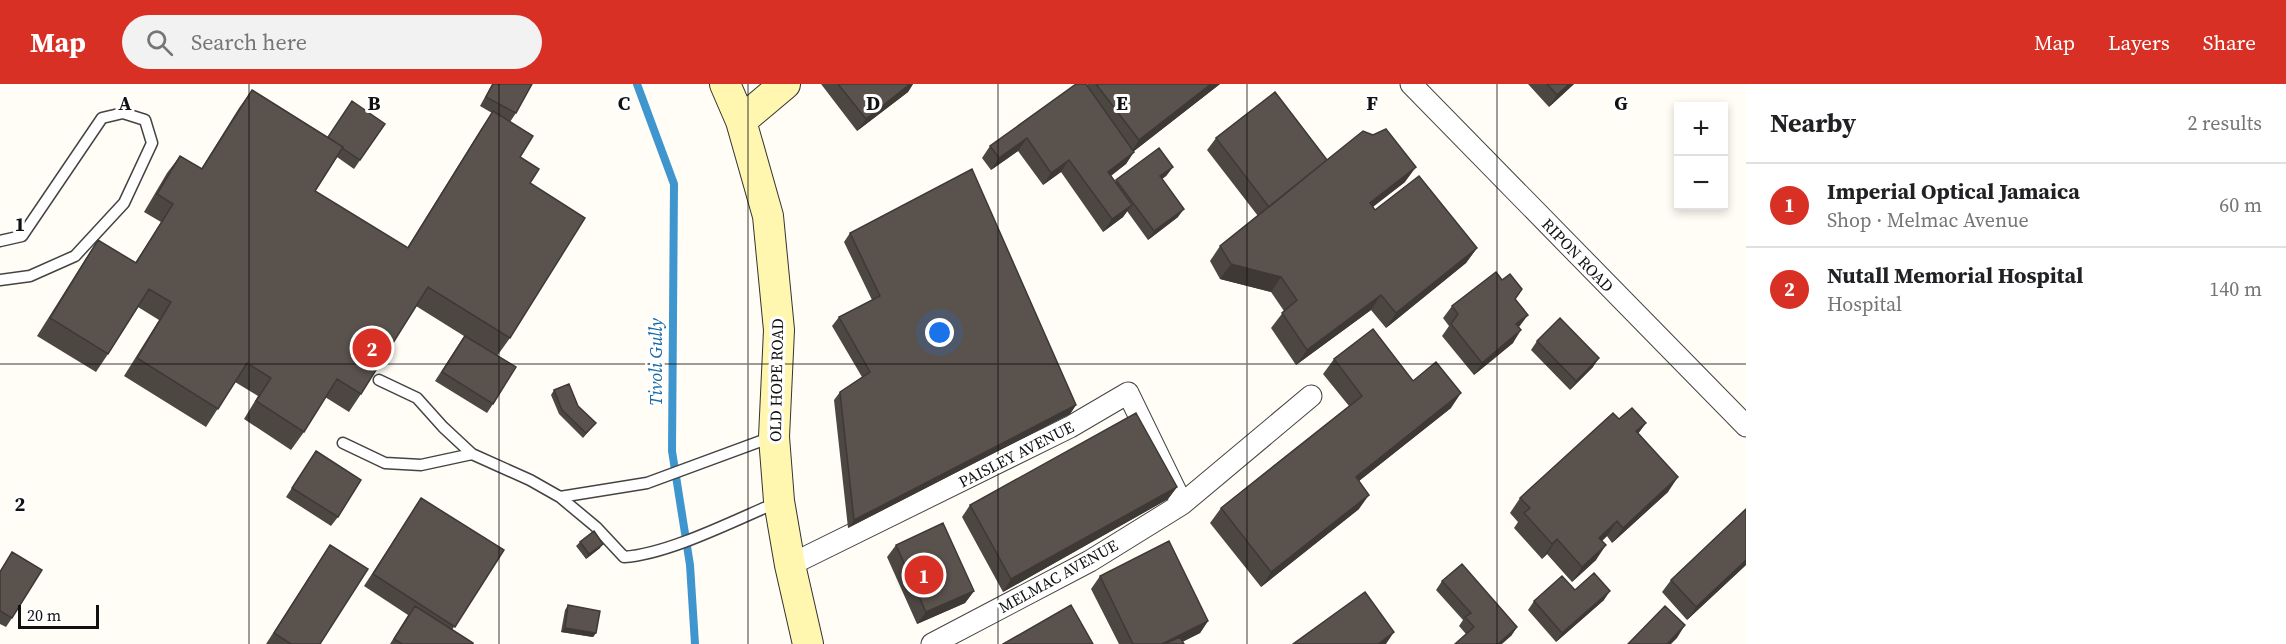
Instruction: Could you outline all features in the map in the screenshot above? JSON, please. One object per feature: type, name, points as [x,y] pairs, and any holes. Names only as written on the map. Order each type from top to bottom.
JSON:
[{"type":"main road","name":"OLD HOPE ROAD","points":[[725,84],[741,121],[768,216],[779,330],[774,437],[779,501],[790,565],[808,644]]},
{"type":"main road","points":[[741,121],[784,84]]},
{"type":"street","name":"RIPON ROAD","points":[[1411,84],[1746,426]]},
{"type":"street","name":"PAISLEY AVENUE","points":[[790,565],[1070,427],[1128,393],[1182,504]]},
{"type":"street","name":"MELMAC AVENUE","points":[[932,644],[1090,561],[1182,504],[1311,396]]},
{"type":"lane","points":[[0,241],[22,236],[102,118],[123,113],[145,120],[152,143],[124,203],[75,256],[30,276],[0,280]]},
{"type":"lane","points":[[379,380],[417,398],[472,454],[530,480],[560,497],[596,527],[624,557],[666,547],[779,501]]},
{"type":"lane","points":[[560,497],[647,483],[774,437]]},
{"type":"lane","points":[[343,443],[384,463],[421,465],[472,454]]},
{"type":"building","points":[[493,84],[532,84],[516,113],[486,97]]},
{"type":"building","points":[[838,84],[910,84],[866,119]]},
{"type":"building","points":[[1076,84],[1086,84],[1134,152],[1108,172],[1132,205],[1112,219],[1069,160],[1051,173],[1027,138],[999,158],[990,146]]},
{"type":"building","points":[[1096,84],[1211,84],[1139,140]]},
{"type":"building","points":[[1547,84],[1569,84],[1557,95]]},
{"type":"building","points":[[252,90],[343,147],[315,191],[408,248],[493,111],[533,136],[520,157],[539,169],[530,183],[585,218],[510,338],[428,287],[361,394],[337,379],[304,432],[256,401],[271,378],[247,363],[218,409],[137,358],[171,302],[149,289],[108,354],[50,318],[98,240],[136,263],[173,204],[157,194],[180,156],[202,169]]},
{"type":"building","points":[[1275,92],[1327,160],[1269,207],[1216,138]]},
{"type":"building","points":[[352,101],[385,124],[360,160],[328,137]]},
{"type":"building","points":[[1386,129],[1416,167],[1370,203],[1375,210],[1419,176],[1477,248],[1396,313],[1381,295],[1307,350],[1282,313],[1297,300],[1281,277],[1231,264],[1220,246],[1363,131],[1373,135]]},
{"type":"building","points":[[1159,148],[1173,167],[1160,176],[1184,209],[1154,231],[1116,180]]},
{"type":"building","points":[[972,169],[1076,405],[854,520],[840,392],[870,372],[839,317],[880,296],[850,233]]},
{"type":"building","points":[[1496,272],[1502,280],[1510,274],[1522,289],[1515,299],[1528,315],[1516,324],[1521,330],[1482,363],[1451,324],[1458,314],[1452,306]]},
{"type":"building","points":[[1560,318],[1599,358],[1576,381],[1537,341]]},
{"type":"building","points":[[1373,329],[1413,381],[1436,362],[1461,393],[1356,477],[1369,495],[1271,572],[1221,508],[1362,396],[1334,359]]},
{"type":"building","points":[[465,336],[516,367],[493,404],[442,372]]},
{"type":"building","points":[[569,384],[578,406],[596,423],[586,433],[562,410],[554,390]]},
{"type":"building","points":[[1632,408],[1646,423],[1636,431],[1678,477],[1623,528],[1617,521],[1599,538],[1606,545],[1582,567],[1557,539],[1552,544],[1524,513],[1530,508],[1520,498],[1613,413],[1619,419]]},
{"type":"building","points":[[1136,413],[1177,487],[1011,579],[970,505]]},
{"type":"building","points":[[316,451],[361,480],[338,517],[292,488]]},
{"type":"building","points":[[421,498],[504,550],[455,627],[373,574]]},
{"type":"building","points":[[1746,509],[1746,560],[1696,607],[1671,580]]},
{"type":"building","points":[[943,523],[974,591],[926,612],[896,545]]},
{"type":"building","points":[[594,531],[603,544],[589,554],[580,542]]},
{"type":"building","points":[[1169,541],[1208,621],[1162,644],[1133,644],[1100,576]]},
{"type":"building","points":[[330,545],[368,569],[320,644],[291,644],[274,633]]},
{"type":"building","points":[[12,552],[42,570],[12,618],[0,611],[0,572]]},
{"type":"building","points":[[1462,564],[1517,627],[1498,644],[1455,644],[1474,627],[1465,617],[1471,613],[1442,581]]},
{"type":"building","points":[[1594,573],[1610,591],[1562,633],[1534,601],[1562,576],[1575,590]]},
{"type":"building","points":[[1365,592],[1394,632],[1378,644],[1293,644]]},
{"type":"building","points":[[568,605],[600,611],[596,633],[565,628]]},
{"type":"building","points":[[1071,605],[1093,644],[1003,644]]},
{"type":"building","points":[[415,606],[473,644],[402,644],[394,639]]},
{"type":"building","points":[[1665,606],[1685,625],[1667,644],[1628,644]]},
{"type":"building","points":[[1180,637],[1184,644],[1165,644]]},
{"type":"waterway","name":"Tivoli Gully","points":[[637,84],[674,184],[672,451],[690,565],[695,644]]},
{"type":"place","name":"Nutall Memorial Hospital","points":[[372,348]]},
{"type":"place","name":"Imperial Optical Jamaica","points":[[924,575]]}]
